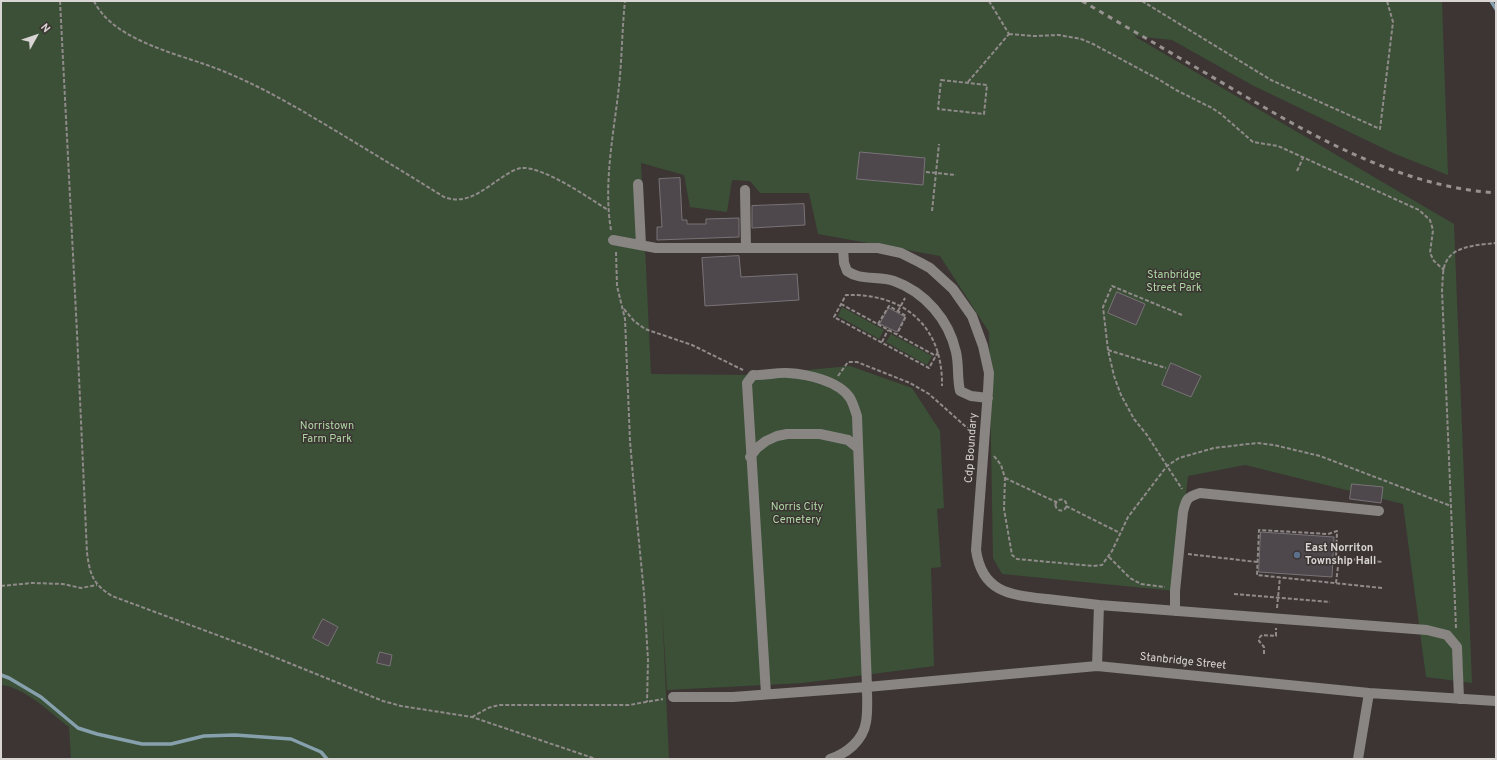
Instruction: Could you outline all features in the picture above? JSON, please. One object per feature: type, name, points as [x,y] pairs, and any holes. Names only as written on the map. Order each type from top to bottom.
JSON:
[{"type":"street","points":[[638,184],[641,245]]},
{"type":"street","points":[[745,190],[746,248]]},
{"type":"street","name":"Cdp Boundary","points":[[613,240],[656,248],[878,248],[901,253],[930,268],[953,289],[972,316],[983,346],[989,373],[976,550],[978,561],[982,570],[994,586],[1011,594],[1099,605],[1427,630],[1446,635],[1457,647]]},
{"type":"street","points":[[843,248],[844,263],[847,271],[857,276],[893,280],[913,290],[932,306],[947,327],[956,352],[960,391],[971,396],[988,398]]},
{"type":"street","points":[[766,694],[750,457],[747,383],[753,375],[786,373],[820,378],[833,384],[850,397],[857,416],[867,687],[866,723],[860,737],[850,750],[830,759]]},
{"type":"street","points":[[750,457],[757,448],[766,441],[777,436],[787,434],[820,434],[848,440],[858,448]]},
{"type":"street","points":[[1175,611],[1175,589],[1183,512],[1188,498],[1200,493],[1379,511]]},
{"type":"street","points":[[1097,666],[1099,605]]},
{"type":"street","points":[[1457,647],[1459,699]]},
{"type":"street","name":"Stanbridge Street","points":[[673,697],[733,697],[867,687],[1097,666],[1369,693],[1496,701]]},
{"type":"street","points":[[1358,759],[1369,693]]},
{"type":"path","points":[[60,1],[78,341],[87,553],[93,580],[112,596],[252,648],[365,695],[401,706],[472,717],[596,759]]},
{"type":"path","points":[[94,1],[104,17],[112,24],[143,42],[155,48],[220,70],[271,94],[321,122],[444,197],[452,200],[464,200],[520,168],[551,177],[609,210]]},
{"type":"path","points":[[625,1],[621,62],[610,156],[609,210],[616,253],[617,286],[625,319],[633,482],[644,593],[648,660],[647,702]]},
{"type":"path","points":[[989,1],[1009,34]]},
{"type":"path","points":[[1142,1],[1271,80],[1380,128],[1393,22],[1387,1]]},
{"type":"path","points":[[968,82],[1009,34]]},
{"type":"path","points":[[1009,34],[1034,36],[1059,35],[1081,39],[1093,44],[1212,108],[1253,142],[1278,146],[1419,210],[1430,220],[1433,230],[1430,253],[1434,261],[1444,270]]},
{"type":"path","points":[[941,80],[968,82],[987,85],[984,114],[961,113],[938,109],[941,80]]},
{"type":"path","points":[[932,211],[939,144]]},
{"type":"path","points":[[1297,170],[1303,158]]},
{"type":"path","points":[[926,172],[956,175]]},
{"type":"path","points":[[1457,647],[1442,290],[1446,262],[1452,255],[1459,250],[1471,246],[1496,243]]},
{"type":"path","points":[[1182,315],[1112,286],[1103,307],[1108,350],[1114,376],[1124,401],[1134,419],[1147,435],[1188,498]]},
{"type":"path","points":[[938,352],[929,368],[834,317],[846,295],[879,298],[900,306],[914,315],[929,332],[938,352],[942,372],[942,386]]},
{"type":"path","points":[[841,304],[936,356]]},
{"type":"path","points":[[878,324],[888,306],[898,311],[906,316],[897,334]]},
{"type":"path","points":[[898,311],[900,306]]},
{"type":"path","points":[[623,308],[634,321],[645,329],[692,345],[753,375]]},
{"type":"path","points":[[882,342],[888,330]]},
{"type":"path","points":[[1108,350],[1166,368]]},
{"type":"path","points":[[833,384],[848,362],[857,362],[910,383],[929,394],[977,437]]},
{"type":"path","points":[[1005,478],[1056,502]]},
{"type":"path","points":[[1056,502],[1060,499],[1063,500],[1066,503],[1066,506],[1120,532]]},
{"type":"path","points":[[1056,502],[1056,507],[1058,510],[1064,509],[1066,506]]},
{"type":"path","points":[[1382,588],[1257,575],[1259,530],[1328,534],[1337,531],[1336,558],[1383,562]]},
{"type":"path","points":[[1179,553],[1257,562]]},
{"type":"path","points":[[1109,556],[1130,578],[1141,584],[1175,589]]},
{"type":"path","points":[[1336,583],[1339,558]]},
{"type":"path","points":[[1,586],[32,583],[63,584],[81,588],[98,585]]},
{"type":"path","points":[[1234,594],[1330,602]]},
{"type":"path","points":[[472,717],[488,708],[499,705],[630,705],[673,697]]},
{"type":"green space","points":[[1,1],[1442,1],[1448,175],[1393,153],[1252,85],[1172,40],[1134,36],[1454,224],[1472,683],[1426,677],[1403,504],[1245,465],[1188,476],[1175,591],[1002,574],[993,558],[989,332],[940,256],[818,234],[809,193],[760,193],[750,181],[732,180],[727,212],[690,207],[684,175],[641,163],[651,374],[753,375],[850,366],[912,388],[940,431],[944,508],[937,509],[941,567],[931,568],[934,666],[803,683],[667,690],[662,608],[669,759],[71,759],[69,727],[28,695],[19,690],[1,685]]},
{"type":"green space","points":[[842,307],[884,330],[879,339],[838,316]]},
{"type":"green space","points":[[891,334],[932,356],[927,365],[886,342]]},
{"type":"building","points":[[860,152],[925,158],[923,185],[857,179]]},
{"type":"building","points":[[680,178],[682,220],[687,220],[687,224],[706,224],[706,219],[739,218],[739,237],[657,240],[657,227],[662,227],[659,179]]},
{"type":"building","points":[[804,204],[805,225],[752,228],[752,206]]},
{"type":"building","points":[[739,256],[741,277],[797,274],[799,300],[705,306],[702,258]]},
{"type":"building","points":[[1117,292],[1145,304],[1136,325],[1108,313]]},
{"type":"building","points":[[889,308],[905,317],[897,332],[880,324]]},
{"type":"building","points":[[1171,363],[1201,376],[1191,397],[1162,385]]},
{"type":"building","points":[[1352,484],[1383,487],[1381,503],[1350,499]]},
{"type":"building","name":"East Norriton Township Hall","points":[[1261,532],[1334,537],[1332,577],[1259,572]]},
{"type":"building","points":[[323,619],[338,627],[328,646],[313,638]]},
{"type":"building","points":[[380,652],[392,655],[390,666],[377,663]]},
{"type":"waterway","points":[[1491,1],[1496,9]]},
{"type":"waterway","points":[[1,675],[9,678],[41,697],[78,728],[97,734],[142,744],[171,744],[204,736],[235,735],[291,739],[321,752],[327,759]]},
{"type":"railway","points":[[1082,1],[1289,122],[1355,155],[1389,169],[1424,180],[1459,188],[1496,193]]},
{"type":"place","name":"East Norriton Township Hall","points":[[1297,555]]},
{"type":"park label","name":"Stanbridge Street Park","points":[[1174,282]]},
{"type":"park label","name":"Norristown Farm Park","points":[[327,433]]},
{"type":"park label","name":"Norris City Cemetery","points":[[797,514]]}]
